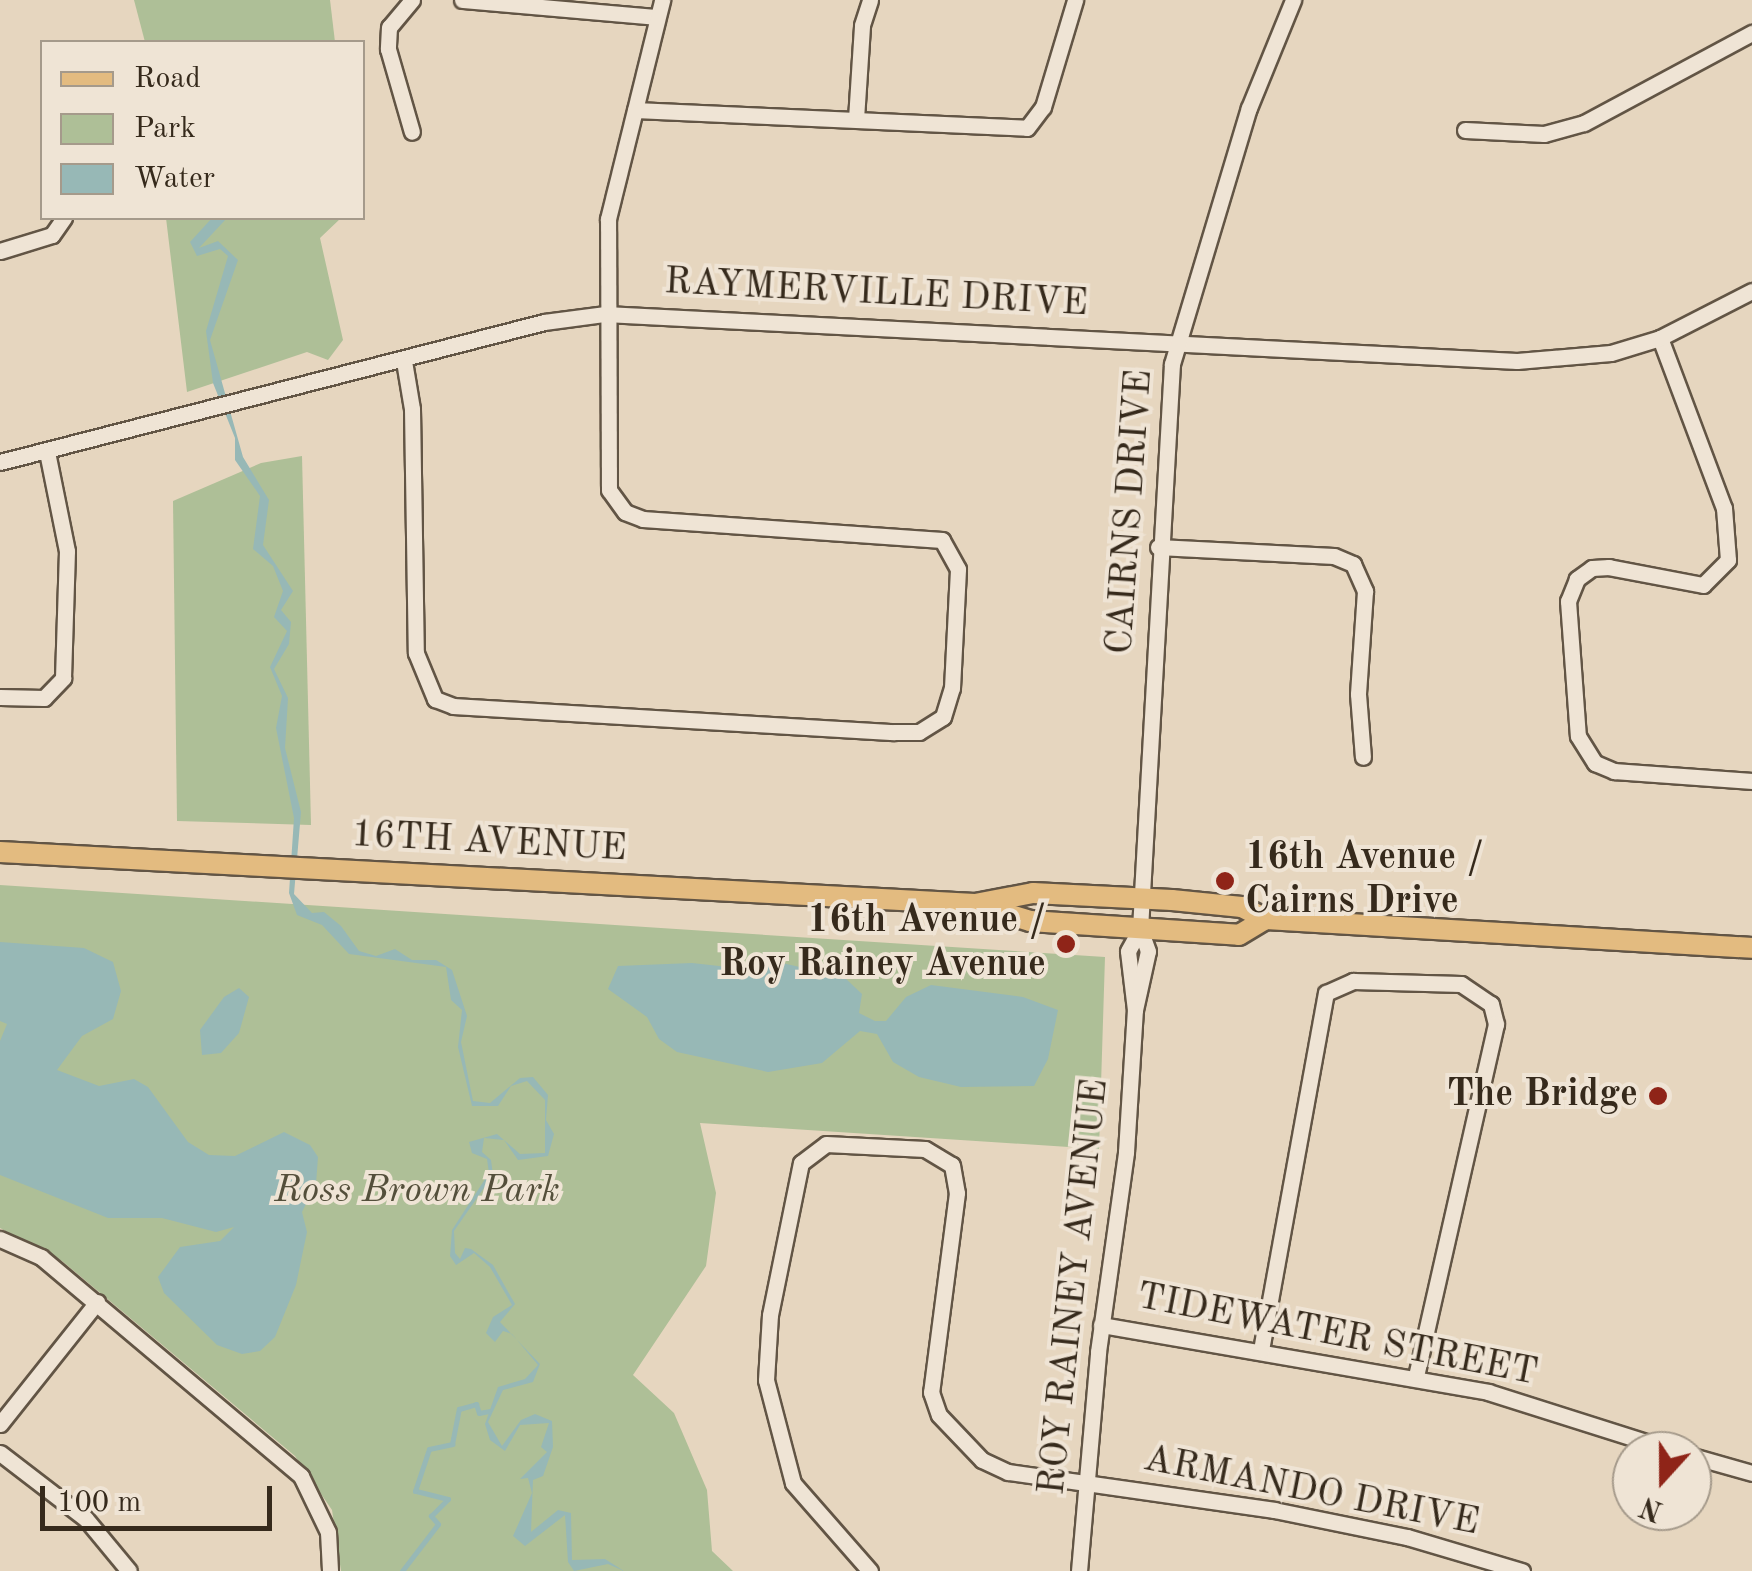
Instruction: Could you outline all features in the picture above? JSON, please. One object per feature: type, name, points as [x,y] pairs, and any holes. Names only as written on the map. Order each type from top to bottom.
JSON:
[{"type":"main road","name":"16TH AVENUE","points":[[0,852],[974,904],[1032,893],[1142,899],[1242,907],[1266,920],[1752,948]]},
{"type":"main road","name":"16TH AVENUE","points":[[974,904],[1030,921],[1238,935],[1266,920]]},
{"type":"street","points":[[412,0],[389,27],[388,49],[412,132]]},
{"type":"street","points":[[462,0],[656,17]]},
{"type":"street","points":[[404,361],[412,410],[416,654],[435,699],[452,706],[894,732],[934,726],[950,705],[958,569],[951,548],[931,536],[642,519],[625,512],[609,490],[605,314],[615,172],[636,110],[662,0]]},
{"type":"street","points":[[856,119],[856,68],[870,0]]},
{"type":"street","points":[[636,110],[1026,128],[1043,107],[1075,0]]},
{"type":"street","name":"CAIRNS DRIVE","points":[[1140,929],[1158,548],[1179,342],[1249,108],[1294,0]]},
{"type":"street","points":[[1465,130],[1560,131],[1752,33]]},
{"type":"street","points":[[0,251],[52,235],[63,220]]},
{"type":"street","name":"RAYMERVILLE DRIVE","points":[[0,462],[544,322],[605,314],[1517,361],[1611,353],[1660,338],[1752,291]]},
{"type":"street","points":[[1660,338],[1724,508],[1728,560],[1703,585],[1609,567],[1592,568],[1577,579],[1568,601],[1578,736],[1595,764],[1614,771],[1752,781]]},
{"type":"street","points":[[0,697],[44,698],[63,678],[66,551],[46,452]]},
{"type":"street","points":[[1158,548],[1334,556],[1353,564],[1365,591],[1358,694],[1363,757]]},
{"type":"street","name":"ROY RAINEY AVENUE","points":[[1080,1571],[1101,1325],[1126,1152],[1134,1010],[1148,951],[1140,929]]},
{"type":"street","points":[[1261,1350],[1326,993],[1353,981],[1461,984],[1491,1004],[1496,1024],[1416,1376]]},
{"type":"street","name":"ARMANDO DRIVE","points":[[870,1571],[792,1483],[766,1380],[770,1315],[800,1169],[817,1146],[926,1149],[952,1165],[957,1193],[933,1363],[934,1406],[994,1468],[1274,1510],[1430,1542],[1522,1571]]},
{"type":"street","points":[[0,1239],[41,1257],[301,1476],[328,1532],[330,1571]]},
{"type":"street","points":[[0,1424],[97,1302]]},
{"type":"street","name":"TIDEWATER STREET","points":[[1101,1325],[1416,1376],[1517,1400],[1612,1431]]},
{"type":"street","points":[[0,1452],[94,1527],[129,1571]]},
{"type":"street","points":[[1712,1462],[1752,1473]]},
{"type":"green space","points":[[134,0],[330,0],[335,40],[144,40]]},
{"type":"green space","points":[[166,220],[339,220],[320,238],[343,340],[328,360],[307,352],[187,392]]},
{"type":"green space","points":[[302,456],[311,825],[177,821],[173,501],[261,463]]},
{"type":"green space","name":"Ross Brown Park","points":[[0,885],[1105,957],[1099,1149],[700,1123],[716,1193],[706,1266],[633,1375],[674,1413],[707,1490],[712,1551],[733,1571],[341,1571],[332,1510],[295,1456],[62,1261],[0,1228]]},
{"type":"water","points":[[210,220],[225,220],[199,248],[218,241],[238,260],[210,340],[243,457],[269,500],[263,545],[293,591],[281,610],[291,622],[289,644],[274,669],[288,698],[285,748],[301,812],[294,894],[312,913],[324,912],[341,926],[359,951],[376,956],[395,949],[412,960],[436,960],[452,970],[467,1016],[461,1042],[473,1101],[490,1103],[520,1078],[533,1077],[548,1095],[546,1120],[554,1134],[548,1156],[518,1160],[504,1140],[520,1154],[545,1153],[545,1100],[527,1081],[511,1086],[498,1106],[472,1106],[458,1047],[462,1010],[451,1000],[446,967],[349,954],[322,925],[297,915],[289,893],[294,818],[276,728],[282,696],[270,667],[287,631],[274,617],[283,591],[273,566],[253,549],[260,496],[235,460],[235,438],[213,383],[206,331],[228,256],[220,249],[197,256],[190,242]]},
{"type":"water","points":[[0,942],[84,948],[113,962],[121,991],[113,1019],[82,1036],[57,1070],[99,1086],[134,1079],[148,1087],[188,1142],[209,1155],[235,1156],[284,1132],[310,1145],[318,1157],[316,1184],[302,1212],[307,1232],[296,1285],[275,1337],[260,1351],[242,1354],[217,1345],[164,1293],[158,1277],[180,1247],[220,1241],[234,1227],[216,1232],[162,1218],[108,1218],[0,1175],[0,1041],[7,1024],[0,1021]]},
{"type":"water","points":[[692,963],[755,970],[782,963],[844,977],[862,994],[859,1013],[875,1021],[886,1021],[906,997],[931,985],[1023,997],[1058,1010],[1048,1059],[1034,1086],[961,1087],[919,1077],[893,1062],[877,1034],[860,1031],[822,1063],[768,1072],[677,1052],[659,1039],[647,1017],[608,989],[618,966]]},
{"type":"water","points":[[239,988],[249,997],[239,1033],[221,1053],[202,1055],[200,1030],[224,997]]},
{"type":"water","points":[[497,1134],[504,1140],[484,1138],[482,1152],[491,1160],[493,1175],[454,1231],[455,1253],[460,1259],[465,1248],[471,1249],[493,1265],[515,1304],[500,1322],[511,1334],[503,1331],[495,1342],[486,1333],[493,1317],[512,1305],[490,1267],[474,1253],[456,1265],[450,1256],[452,1230],[489,1173],[487,1159],[472,1153],[469,1142]]},
{"type":"water","points":[[516,1339],[540,1364],[533,1382],[503,1390],[488,1422],[502,1446],[521,1420],[535,1414],[552,1421],[553,1447],[543,1476],[533,1480],[531,1532],[558,1510],[571,1513],[572,1560],[605,1559],[624,1571],[608,1564],[574,1571],[568,1562],[565,1515],[525,1546],[513,1536],[532,1493],[528,1478],[520,1479],[547,1452],[541,1447],[549,1423],[520,1425],[505,1451],[490,1440],[485,1424],[498,1387],[525,1379],[538,1365]]},
{"type":"waterway","points":[[402,1571],[438,1524],[431,1516],[448,1499],[415,1491],[429,1449],[452,1444],[459,1409],[476,1404],[479,1413],[489,1411]]},
{"type":"place","name":"16th Avenue / Cairns Drive","points":[[1225,881]]},
{"type":"place","name":"16th Avenue / Roy Rainey Avenue","points":[[1066,944]]},
{"type":"place","name":"The Bridge","points":[[1658,1096]]}]
